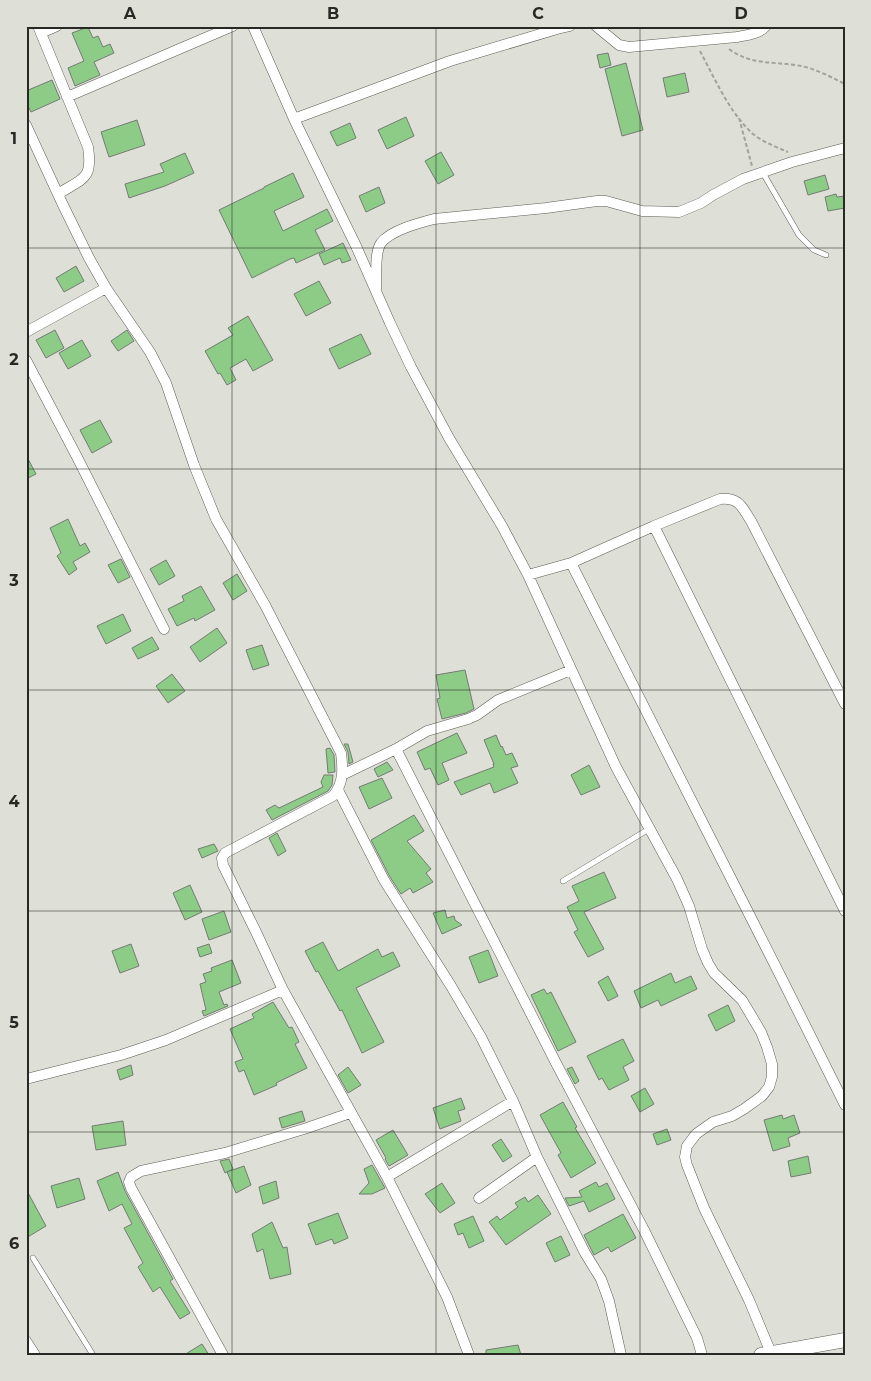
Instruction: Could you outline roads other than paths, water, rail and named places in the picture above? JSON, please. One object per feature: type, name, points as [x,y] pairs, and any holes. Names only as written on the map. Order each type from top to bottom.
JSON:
[{"type":"main road","points":[[766,1354],[845,1340]]},
{"type":"street","points":[[57,26],[39,30],[88,147],[90,164],[86,176],[58,194]]},
{"type":"street","points":[[67,97],[233,26]]},
{"type":"street","points":[[253,26],[294,119],[356,246],[411,367],[435,414],[502,526],[528,575],[616,767],[677,879],[690,906],[702,949],[708,963],[714,973],[742,1000],[761,1032],[772,1064],[772,1077],[769,1087],[762,1096],[744,1109],[732,1116],[713,1122],[696,1134],[687,1146],[685,1157],[686,1165],[704,1208],[749,1300],[766,1354]]},
{"type":"street","points":[[294,119],[450,61],[570,26]]},
{"type":"street","points":[[596,26],[618,45],[629,47],[752,34],[764,29],[766,26]]},
{"type":"street","points":[[26,125],[89,258],[106,288],[150,352],[166,383],[194,465],[216,519],[265,605],[341,753],[342,774],[338,790],[333,796],[225,853],[222,858],[224,869],[283,990],[387,1177],[446,1297],[469,1355]]},
{"type":"street","points":[[376,292],[378,253],[381,244],[396,232],[418,223],[434,219],[597,201],[606,201],[642,211],[679,212],[701,203],[743,179],[845,148]]},
{"type":"street","points":[[26,332],[106,288]]},
{"type":"street","points":[[26,360],[164,629]]},
{"type":"street","points":[[528,575],[571,562],[720,499],[732,499],[738,502],[751,521],[845,704]]},
{"type":"street","points":[[654,526],[845,911]]},
{"type":"street","points":[[571,562],[845,1105]]},
{"type":"street","points":[[342,774],[396,749],[427,730],[468,719],[498,700],[570,670]]},
{"type":"street","points":[[396,749],[556,1063],[649,1239],[697,1338],[702,1355]]},
{"type":"street","points":[[338,790],[384,880],[480,1036],[514,1101],[537,1157],[600,1279],[609,1301],[621,1355]]},
{"type":"street","points":[[26,1079],[111,1058],[166,1040],[283,990]]},
{"type":"street","points":[[387,1177],[514,1101]]},
{"type":"street","points":[[223,1355],[132,1188],[129,1182],[131,1177],[140,1171],[225,1153],[350,1113]]},
{"type":"street","points":[[479,1198],[537,1157]]},
{"type":"street","points":[[26,1341],[35,1355]]},
{"type":"lane","points":[[759,174],[799,235],[814,250],[826,255]]},
{"type":"lane","points":[[563,881],[649,829]]},
{"type":"lane","points":[[33,1258],[93,1355]]}]
